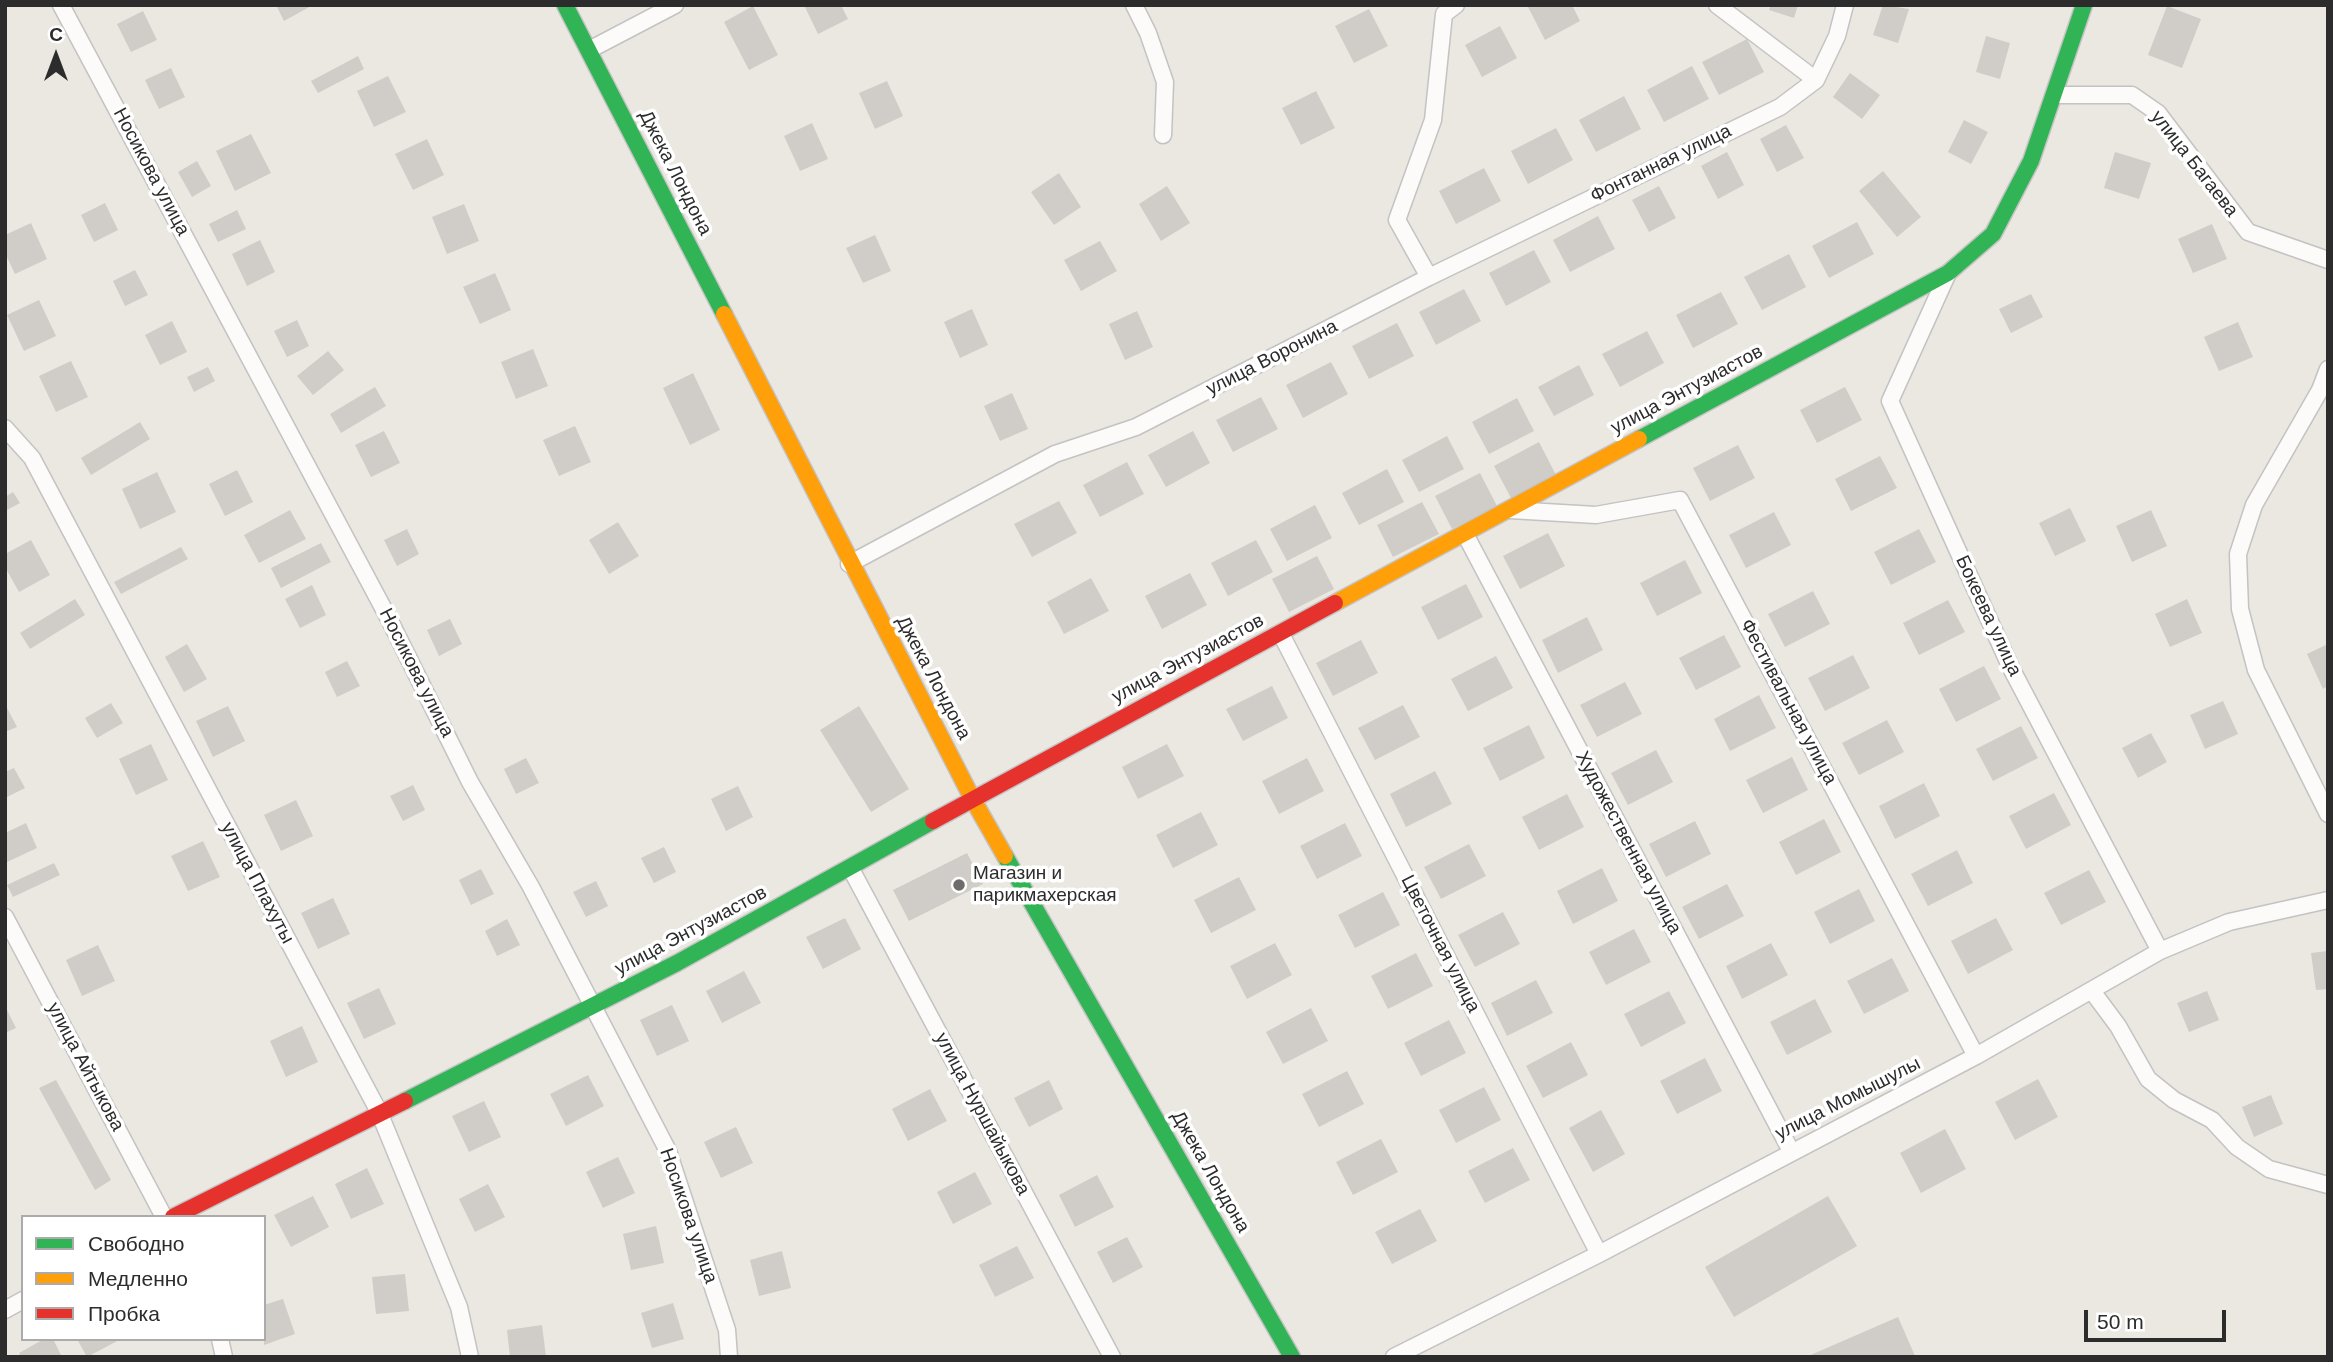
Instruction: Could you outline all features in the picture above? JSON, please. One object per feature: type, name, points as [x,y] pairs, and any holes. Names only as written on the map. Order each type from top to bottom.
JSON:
[{"type":"street","name":"Носикова улица","points":[[61,5],[668,1150],[727,1329],[729,1357]]},
{"type":"street","name":"Джека Лондона","points":[[565,5],[849,564],[972,797],[1291,1356]]},
{"type":"street","points":[[589,50],[675,5]]},
{"type":"street","points":[[1134,5],[1148,33],[1165,82],[1163,135]]},
{"type":"street","points":[[1429,277],[1397,220],[1433,121],[1444,14],[1456,5]]},
{"type":"street","points":[[1717,5],[1816,80]]},
{"type":"street","name":"Фонтанная улица","points":[[1429,277],[1780,107],[1816,80],[1837,36],[1846,5]]},
{"type":"street","name":"улица Энтузиастов","points":[[177,1215],[593,1007],[852,871],[972,797],[1281,634],[1948,273],[1993,234],[2031,161],[2084,5]]},
{"type":"street","name":"улица Багаева","points":[[2054,95],[2132,95],[2158,113],[2248,232],[2328,260]]},
{"type":"street","name":"Бокеева улица","points":[[1948,273],[1889,401],[2011,668],[2160,951]]},
{"type":"street","name":"улица Воронина","points":[[849,564],[1055,454],[1136,427],[1429,277]]},
{"type":"street","points":[[2328,369],[2320,390],[2254,505],[2238,554],[2240,609],[2256,670],[2328,814]]},
{"type":"street","name":"улица Плахуты","points":[[5,428],[32,458],[379,1112],[459,1307],[470,1357]]},
{"type":"street","name":"Фестивальная улица","points":[[1510,510],[1596,515],[1680,500],[1976,1056]]},
{"type":"street","name":"Художественная улица","points":[[1465,534],[1791,1152]]},
{"type":"street","name":"Цветочная улица","points":[[1281,634],[1599,1254]]},
{"type":"street","name":"улица Нуршайыкова","points":[[852,871],[1112,1357]]},
{"type":"street","name":"улица Момышулы","points":[[1394,1357],[1599,1254],[1976,1056],[2160,951],[2229,922],[2328,900]]},
{"type":"street","name":"улица Айтыкова","points":[[5,916],[163,1215]]},
{"type":"street","points":[[2092,991],[2118,1026],[2148,1079],[2165,1093],[2212,1120],[2237,1147],[2269,1169],[2328,1185]]},
{"type":"street","points":[[5,1310],[21,1301]]},
{"type":"building","points":[[276,5],[313,5],[284,21]]},
{"type":"building","points":[[804,5],[841,5],[848,19],[818,34]]},
{"type":"building","points":[[1572,5],[1580,21],[1545,40],[1528,7]]},
{"type":"building","points":[[1771,5],[1798,5],[1794,18],[1769,10]]},
{"type":"building","points":[[1883,5],[1909,9],[1898,43],[1873,35]]},
{"type":"building","points":[[753,6],[778,55],[749,70],[724,22]]},
{"type":"building","points":[[2167,6],[2201,19],[2182,68],[2148,55]]},
{"type":"building","points":[[1369,9],[1388,46],[1354,63],[1335,26]]},
{"type":"building","points":[[143,11],[157,40],[131,52],[117,24]]},
{"type":"building","points":[[1500,26],[1517,58],[1482,77],[1465,45]]},
{"type":"building","points":[[1986,36],[2010,43],[2000,79],[1976,72]]},
{"type":"building","points":[[1747,39],[1764,72],[1719,95],[1702,62]]},
{"type":"building","points":[[358,56],[364,69],[318,93],[311,81]]},
{"type":"building","points":[[1692,66],[1709,99],[1664,122],[1647,90]]},
{"type":"building","points":[[171,68],[185,97],[159,109],[145,80]]},
{"type":"building","points":[[1850,73],[1880,95],[1862,119],[1833,97]]},
{"type":"building","points":[[388,76],[406,112],[374,127],[357,91]]},
{"type":"building","points":[[887,81],[903,116],[875,129],[859,93]]},
{"type":"building","points":[[1316,91],[1335,128],[1301,145],[1282,108]]},
{"type":"building","points":[[1624,96],[1641,129],[1596,152],[1579,120]]},
{"type":"building","points":[[1964,120],[1988,132],[1971,164],[1948,152]]},
{"type":"building","points":[[812,123],[828,159],[800,171],[784,136]]},
{"type":"building","points":[[1786,125],[1804,158],[1777,172],[1760,139]]},
{"type":"building","points":[[1556,128],[1573,160],[1528,184],[1511,151]]},
{"type":"building","points":[[251,134],[271,173],[235,191],[216,151]]},
{"type":"building","points":[[427,139],[444,175],[413,190],[395,154]]},
{"type":"building","points":[[1727,152],[1744,185],[1718,199],[1701,166]]},
{"type":"building","points":[[2115,152],[2151,163],[2139,199],[2104,188]]},
{"type":"building","points":[[197,161],[211,186],[192,197],[178,172]]},
{"type":"building","points":[[1484,168],[1501,201],[1456,224],[1439,191]]},
{"type":"building","points":[[1883,171],[1921,217],[1897,237],[1859,191]]},
{"type":"building","points":[[1059,173],[1081,207],[1054,225],[1031,192]]},
{"type":"building","points":[[1167,186],[1190,223],[1161,241],[1139,204]]},
{"type":"building","points":[[1659,186],[1676,218],[1649,232],[1632,200]]},
{"type":"building","points":[[105,203],[118,230],[94,242],[81,215]]},
{"type":"building","points":[[464,204],[479,241],[447,254],[432,217]]},
{"type":"building","points":[[237,210],[246,229],[218,242],[209,224]]},
{"type":"building","points":[[1598,216],[1615,249],[1570,272],[1553,240]]},
{"type":"building","points":[[1857,222],[1874,254],[1829,278],[1812,246]]},
{"type":"building","points":[[31,223],[47,259],[15,274],[5,253],[5,235]]},
{"type":"building","points":[[2212,224],[2227,259],[2193,273],[2178,239]]},
{"type":"building","points":[[875,235],[891,271],[863,283],[846,248]]},
{"type":"building","points":[[260,240],[275,272],[247,286],[232,254]]},
{"type":"building","points":[[1100,241],[1117,271],[1081,291],[1064,260]]},
{"type":"building","points":[[1534,250],[1551,282],[1506,306],[1489,273]]},
{"type":"building","points":[[1789,254],[1806,287],[1762,310],[1744,277]]},
{"type":"building","points":[[135,270],[148,295],[125,306],[113,281]]},
{"type":"building","points":[[495,273],[511,310],[480,324],[463,287]]},
{"type":"building","points":[[1464,289],[1481,321],[1436,345],[1419,312]]},
{"type":"building","points":[[1721,292],[1738,324],[1693,348],[1676,315]]},
{"type":"building","points":[[2031,294],[2043,317],[2011,333],[1999,309]]},
{"type":"building","points":[[39,300],[56,336],[24,351],[7,315]]},
{"type":"building","points":[[972,309],[988,345],[960,358],[944,322]]},
{"type":"building","points":[[1137,311],[1153,347],[1125,360],[1109,324]]},
{"type":"building","points":[[297,320],[309,346],[287,357],[274,331]]},
{"type":"building","points":[[172,321],[187,352],[160,365],[145,335]]},
{"type":"building","points":[[2238,322],[2253,357],[2219,371],[2204,337]]},
{"type":"building","points":[[1397,323],[1414,356],[1369,379],[1352,346]]},
{"type":"building","points":[[1647,331],[1664,363],[1620,387],[1602,354]]},
{"type":"building","points":[[533,349],[548,386],[516,399],[501,362]]},
{"type":"building","points":[[328,351],[344,370],[313,395],[297,376]]},
{"type":"building","points":[[71,361],[88,397],[56,412],[39,376]]},
{"type":"building","points":[[1331,362],[1348,394],[1303,418],[1286,385]]},
{"type":"building","points":[[1579,365],[1594,395],[1554,416],[1538,387]]},
{"type":"building","points":[[208,367],[215,381],[194,392],[187,377]]},
{"type":"building","points":[[693,373],[720,430],[690,445],[663,388]]},
{"type":"building","points":[[375,387],[386,406],[341,433],[330,414]]},
{"type":"building","points":[[1845,387],[1862,420],[1817,443],[1800,410]]},
{"type":"building","points":[[1012,393],[1028,429],[1000,441],[984,406]]},
{"type":"building","points":[[1261,397],[1278,429],[1233,452],[1216,420]]},
{"type":"building","points":[[1517,398],[1534,431],[1489,454],[1472,422]]},
{"type":"building","points":[[140,422],[150,439],[91,475],[81,458]]},
{"type":"building","points":[[575,426],[591,462],[559,476],[543,440]]},
{"type":"building","points":[[384,431],[400,463],[371,477],[355,445]]},
{"type":"building","points":[[1193,431],[1210,463],[1166,487],[1148,455]]},
{"type":"building","points":[[1447,436],[1464,469],[1419,492],[1402,460]]},
{"type":"building","points":[[1539,442],[1556,475],[1511,498],[1494,466]]},
{"type":"building","points":[[1738,445],[1755,478],[1710,501],[1693,468]]},
{"type":"building","points":[[1880,456],[1897,488],[1851,511],[1835,479]]},
{"type":"building","points":[[1127,462],[1144,494],[1100,517],[1083,485]]},
{"type":"building","points":[[1387,469],[1404,502],[1359,525],[1342,493]]},
{"type":"building","points":[[237,470],[253,502],[225,516],[209,484]]},
{"type":"building","points":[[157,472],[176,512],[140,529],[122,489]]},
{"type":"building","points":[[1480,473],[1497,506],[1452,529],[1435,496]]},
{"type":"building","points":[[13,492],[20,503],[5,511],[5,497]]},
{"type":"building","points":[[1059,501],[1077,533],[1032,557],[1014,524]]},
{"type":"building","points":[[1422,502],[1439,534],[1393,557],[1377,525]]},
{"type":"building","points":[[1315,505],[1332,538],[1287,561],[1270,529]]},
{"type":"building","points":[[2070,508],[2086,541],[2055,556],[2039,523]]},
{"type":"building","points":[[290,510],[306,539],[259,563],[244,535]]},
{"type":"building","points":[[2151,510],[2167,546],[2132,562],[2116,526]]},
{"type":"building","points":[[1774,512],[1791,545],[1746,568],[1729,535]]},
{"type":"building","points":[[618,522],[639,556],[609,574],[589,540]]},
{"type":"building","points":[[407,529],[419,554],[397,566],[384,540]]},
{"type":"building","points":[[1919,529],[1936,562],[1891,585],[1874,552]]},
{"type":"building","points":[[1548,533],[1565,566],[1520,589],[1503,556]]},
{"type":"building","points":[[31,540],[50,575],[19,592],[5,567],[5,554]]},
{"type":"building","points":[[1256,540],[1273,572],[1228,596],[1211,563]]},
{"type":"building","points":[[321,543],[331,562],[281,588],[271,568]]},
{"type":"building","points":[[181,547],[188,559],[121,594],[114,582]]},
{"type":"building","points":[[1317,556],[1334,589],[1289,612],[1272,579]]},
{"type":"building","points":[[1685,560],[1702,593],[1657,616],[1640,583]]},
{"type":"building","points":[[1190,573],[1207,605],[1162,629],[1145,596]]},
{"type":"building","points":[[1091,578],[1109,611],[1064,634],[1047,602]]},
{"type":"building","points":[[1466,584],[1483,617],[1438,640],[1421,607]]},
{"type":"building","points":[[312,585],[326,615],[300,628],[285,599]]},
{"type":"building","points":[[1813,591],[1830,624],[1785,647],[1768,614]]},
{"type":"building","points":[[75,599],[85,615],[30,649],[20,633]]},
{"type":"building","points":[[2187,599],[2202,633],[2170,647],[2155,614]]},
{"type":"building","points":[[1948,600],[1965,632],[1919,655],[1903,623]]},
{"type":"building","points":[[1587,617],[1603,650],[1558,673],[1542,640]]},
{"type":"building","points":[[450,619],[462,644],[439,656],[427,630]]},
{"type":"building","points":[[1724,635],[1741,667],[1696,690],[1679,658]]},
{"type":"building","points":[[1361,640],[1378,673],[1333,696],[1316,663]]},
{"type":"building","points":[[187,644],[207,679],[184,692],[165,657]]},
{"type":"building","points":[[2328,644],[2328,686],[2323,689],[2307,654]]},
{"type":"building","points":[[1853,655],[1870,688],[1825,711],[1808,678]]},
{"type":"building","points":[[1496,656],[1513,688],[1468,711],[1451,679]]},
{"type":"building","points":[[347,661],[360,686],[337,697],[325,672]]},
{"type":"building","points":[[1984,666],[2001,699],[1956,722],[1939,689]]},
{"type":"building","points":[[1625,682],[1642,714],[1597,737],[1580,705]]},
{"type":"building","points":[[1272,686],[1288,718],[1243,741],[1226,709]]},
{"type":"building","points":[[1759,695],[1776,728],[1730,751],[1714,719]]},
{"type":"building","points":[[2223,701],[2238,734],[2205,749],[2190,715]]},
{"type":"building","points":[[111,703],[123,723],[97,738],[85,718]]},
{"type":"building","points":[[5,704],[17,727],[5,732]]},
{"type":"building","points":[[1403,705],[1420,737],[1375,760],[1358,728]]},
{"type":"building","points":[[228,706],[245,741],[213,757],[196,721]]},
{"type":"building","points":[[859,706],[909,789],[871,812],[820,730]]},
{"type":"building","points":[[1887,720],[1904,752],[1859,775],[1842,743]]},
{"type":"building","points":[[1529,725],[1545,758],[1500,781],[1483,748]]},
{"type":"building","points":[[2021,726],[2038,758],[1993,781],[1976,749]]},
{"type":"building","points":[[2151,733],[2167,762],[2138,778],[2122,748]]},
{"type":"building","points":[[151,744],[168,780],[136,795],[119,759]]},
{"type":"building","points":[[1167,744],[1184,776],[1138,799],[1122,767]]},
{"type":"building","points":[[1656,750],[1673,782],[1628,805],[1611,773]]},
{"type":"building","points":[[1792,757],[1808,790],[1763,813],[1746,780]]},
{"type":"building","points":[[526,758],[539,783],[516,794],[504,769]]},
{"type":"building","points":[[1307,758],[1324,791],[1279,814],[1262,781]]},
{"type":"building","points":[[14,768],[25,788],[5,798],[5,772]]},
{"type":"building","points":[[1435,771],[1452,804],[1406,827],[1390,794]]},
{"type":"building","points":[[1924,783],[1940,816],[1895,839],[1879,806]]},
{"type":"building","points":[[413,785],[425,810],[403,821],[390,796]]},
{"type":"building","points":[[738,786],[753,817],[726,831],[711,799]]},
{"type":"building","points":[[2054,793],[2071,825],[2026,849],[2009,816]]},
{"type":"building","points":[[1567,794],[1584,827],[1539,850],[1522,817]]},
{"type":"building","points":[[296,800],[313,836],[281,851],[264,815]]},
{"type":"building","points":[[1201,812],[1218,845],[1173,868],[1156,835]]},
{"type":"building","points":[[1824,819],[1841,852],[1796,875],[1779,842]]},
{"type":"building","points":[[1695,821],[1711,854],[1666,877],[1649,844]]},
{"type":"building","points":[[26,823],[37,848],[5,863],[5,833]]},
{"type":"building","points":[[1345,823],[1362,856],[1317,879],[1300,846]]},
{"type":"building","points":[[203,841],[220,877],[188,891],[171,856]]},
{"type":"building","points":[[1469,844],[1486,876],[1441,899],[1424,867]]},
{"type":"building","points":[[664,847],[676,872],[654,883],[641,858]]},
{"type":"building","points":[[1957,850],[1973,883],[1928,906],[1911,874]]},
{"type":"building","points":[[967,853],[983,884],[909,921],[893,890]]},
{"type":"building","points":[[54,863],[60,875],[13,897],[7,885]]},
{"type":"building","points":[[1602,868],[1618,901],[1573,924],[1557,891]]},
{"type":"building","points":[[481,869],[494,894],[471,905],[459,880]]},
{"type":"building","points":[[2089,870],[2106,902],[2061,925],[2044,893]]},
{"type":"building","points":[[1239,877],[1256,910],[1211,933],[1194,900]]},
{"type":"building","points":[[596,881],[608,906],[586,917],[573,892]]},
{"type":"building","points":[[1727,884],[1744,916],[1699,939],[1682,907]]},
{"type":"building","points":[[1859,889],[1875,921],[1830,944],[1814,912]]},
{"type":"building","points":[[1383,892],[1400,925],[1355,948],[1338,915]]},
{"type":"building","points":[[333,898],[350,934],[318,949],[301,913]]},
{"type":"building","points":[[1503,912],[1520,944],[1475,967],[1458,935]]},
{"type":"building","points":[[845,918],[861,949],[823,969],[806,937]]},
{"type":"building","points":[[1996,918],[2013,950],[1968,974],[1951,941]]},
{"type":"building","points":[[507,919],[520,945],[497,956],[485,931]]},
{"type":"building","points":[[1634,929],[1651,962],[1606,985],[1589,952]]},
{"type":"building","points":[[1275,943],[1292,975],[1247,999],[1230,966]]},
{"type":"building","points":[[1771,943],[1788,975],[1742,999],[1726,966]]},
{"type":"building","points":[[98,945],[115,981],[82,996],[66,960]]},
{"type":"building","points":[[2328,951],[2328,989],[2316,990],[2311,953]]},
{"type":"building","points":[[1416,953],[1433,986],[1388,1009],[1371,976]]},
{"type":"building","points":[[1892,958],[1909,991],[1864,1014],[1847,981]]},
{"type":"building","points":[[744,971],[761,1003],[722,1023],[706,991]]},
{"type":"building","points":[[1536,980],[1553,1013],[1507,1036],[1491,1003]]},
{"type":"building","points":[[379,988],[396,1024],[364,1039],[347,1003]]},
{"type":"building","points":[[1669,991],[1686,1023],[1641,1047],[1624,1014]]},
{"type":"building","points":[[2207,991],[2219,1020],[2189,1032],[2177,1003]]},
{"type":"building","points":[[1815,999],[1832,1032],[1787,1055],[1770,1022]]},
{"type":"building","points":[[672,1005],[689,1041],[657,1056],[640,1020]]},
{"type":"building","points":[[5,1006],[16,1028],[5,1033]]},
{"type":"building","points":[[1311,1008],[1328,1041],[1283,1064],[1266,1032]]},
{"type":"building","points":[[1449,1020],[1466,1053],[1421,1076],[1404,1043]]},
{"type":"building","points":[[302,1026],[318,1062],[286,1077],[270,1041]]},
{"type":"building","points":[[1571,1042],[1588,1075],[1543,1098],[1526,1066]]},
{"type":"building","points":[[1705,1058],[1722,1091],[1677,1114],[1660,1081]]},
{"type":"building","points":[[1347,1071],[1364,1104],[1319,1127],[1302,1094]]},
{"type":"building","points":[[588,1075],[604,1106],[566,1126],[550,1094]]},
{"type":"building","points":[[2038,1079],[2058,1117],[2015,1140],[1995,1102]]},
{"type":"building","points":[[56,1080],[111,1180],[95,1190],[39,1088]]},
{"type":"building","points":[[1049,1080],[1063,1109],[1029,1127],[1014,1098]]},
{"type":"building","points":[[1484,1087],[1501,1120],[1456,1143],[1439,1110]]},
{"type":"building","points":[[930,1089],[947,1121],[908,1141],[892,1109]]},
{"type":"building","points":[[2271,1095],[2283,1124],[2254,1137],[2242,1107]]},
{"type":"building","points":[[484,1101],[501,1137],[469,1152],[452,1116]]},
{"type":"building","points":[[1601,1110],[1625,1154],[1593,1172],[1569,1128]]},
{"type":"building","points":[[736,1127],[753,1163],[721,1178],[704,1142]]},
{"type":"building","points":[[1945,1129],[1966,1169],[1921,1193],[1900,1153]]},
{"type":"building","points":[[1381,1139],[1398,1172],[1353,1195],[1336,1162]]},
{"type":"building","points":[[1513,1148],[1530,1180],[1485,1203],[1468,1171]]},
{"type":"building","points":[[618,1157],[635,1193],[603,1208],[586,1172]]},
{"type":"building","points":[[367,1168],[384,1204],[351,1219],[335,1184]]},
{"type":"building","points":[[975,1172],[992,1204],[953,1224],[937,1192]]},
{"type":"building","points":[[1097,1175],[1114,1207],[1075,1227],[1059,1195]]},
{"type":"building","points":[[488,1184],[505,1217],[475,1232],[459,1199]]},
{"type":"building","points":[[313,1196],[329,1227],[291,1247],[274,1215]]},
{"type":"building","points":[[1828,1196],[1857,1246],[1734,1317],[1705,1267]]},
{"type":"building","points":[[1420,1209],[1437,1241],[1392,1264],[1375,1232]]},
{"type":"building","points":[[656,1226],[664,1263],[631,1270],[623,1234]]},
{"type":"building","points":[[1127,1237],[1143,1267],[1113,1283],[1097,1252]]},
{"type":"building","points":[[1017,1246],[1034,1278],[995,1297],[979,1265]]},
{"type":"building","points":[[782,1251],[791,1288],[759,1296],[750,1260]]},
{"type":"building","points":[[405,1274],[409,1311],[376,1314],[372,1277]]},
{"type":"building","points":[[283,1299],[295,1334],[264,1345],[266,1304]]},
{"type":"building","points":[[673,1303],[684,1339],[652,1348],[641,1313]]},
{"type":"building","points":[[1898,1317],[1915,1356],[1806,1357]]},
{"type":"building","points":[[542,1325],[546,1357],[510,1357],[507,1330]]},
{"type":"building","points":[[40,1341],[54,1341],[62,1357],[21,1357],[19,1353]]},
{"type":"building","points":[[78,1341],[117,1341],[87,1357]]},
{"type":"traffic: fast","points":[[565,5],[724,314]]},
{"type":"traffic: fast","points":[[1639,439],[1948,273],[1993,234],[2031,161],[2084,5]]},
{"type":"traffic: fast","points":[[405,1101],[677,963],[933,821]]},
{"type":"traffic: fast","points":[[1005,856],[1292,1357]]},
{"type":"traffic: slow","points":[[724,314],[972,798],[1005,856]]},
{"type":"traffic: slow","points":[[1335,603],[1639,439]]},
{"type":"traffic: jam","points":[[933,821],[1335,603]]},
{"type":"traffic: jam","points":[[177,1215],[405,1101]]},
{"type":"place","name":"Магазин и парикмахерская","points":[[959,885]]}]
